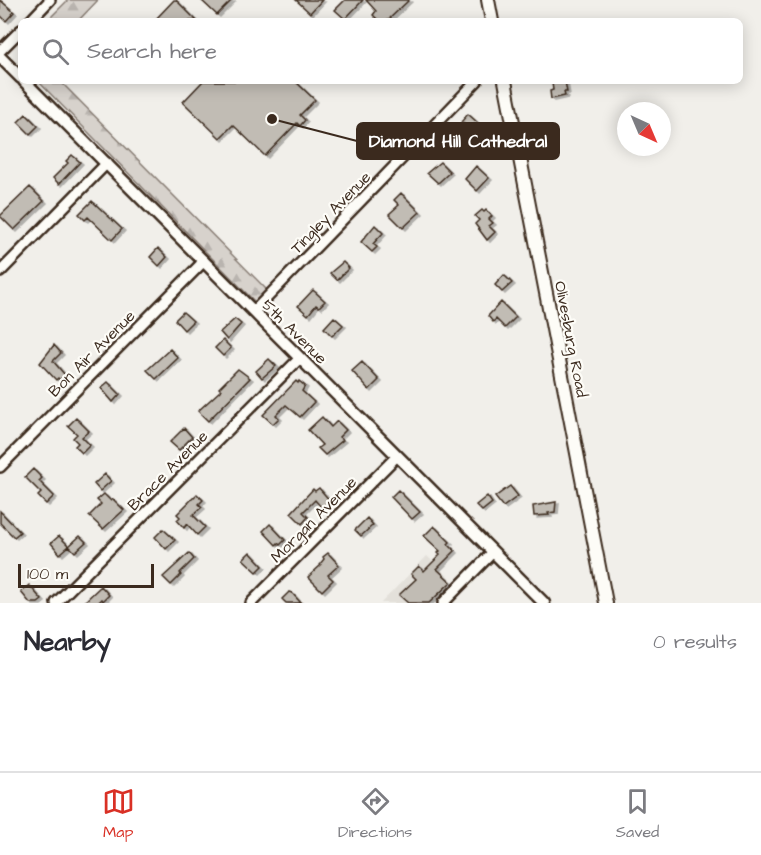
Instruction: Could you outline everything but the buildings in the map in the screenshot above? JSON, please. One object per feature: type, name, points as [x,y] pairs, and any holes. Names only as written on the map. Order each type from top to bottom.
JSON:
[{"type":"main road","points":[[488,0],[491,18]]},
{"type":"main road","name":"Olivesburg Road","points":[[506,84],[606,603]]},
{"type":"street","points":[[33,18],[50,0]]},
{"type":"street","points":[[0,51],[18,33]]},
{"type":"street","points":[[0,57],[18,75]]},
{"type":"street","name":"5th Avenue","points":[[27,84],[544,603]]},
{"type":"street","name":"Tingley Avenue","points":[[254,311],[474,84]]},
{"type":"street","points":[[0,272],[107,163]]},
{"type":"street","name":"Bon Air Avenue","points":[[0,467],[204,261]]},
{"type":"street","name":"Brace Avenue","points":[[56,603],[300,358]]},
{"type":"street","name":"Morgan Avenue","points":[[250,603],[397,456]]},
{"type":"street","points":[[444,603],[493,552]]},
{"type":"shaded area","points":[[427,556],[457,585],[439,603],[381,603]]},
{"type":"green space","points":[[68,0],[98,0],[81,18],[50,18]]},
{"type":"green space","points":[[41,84],[63,84],[267,290],[259,301],[255,302]]},
{"type":"place","name":"Diamond Hill Cathedral","points":[[272,119]]}]
